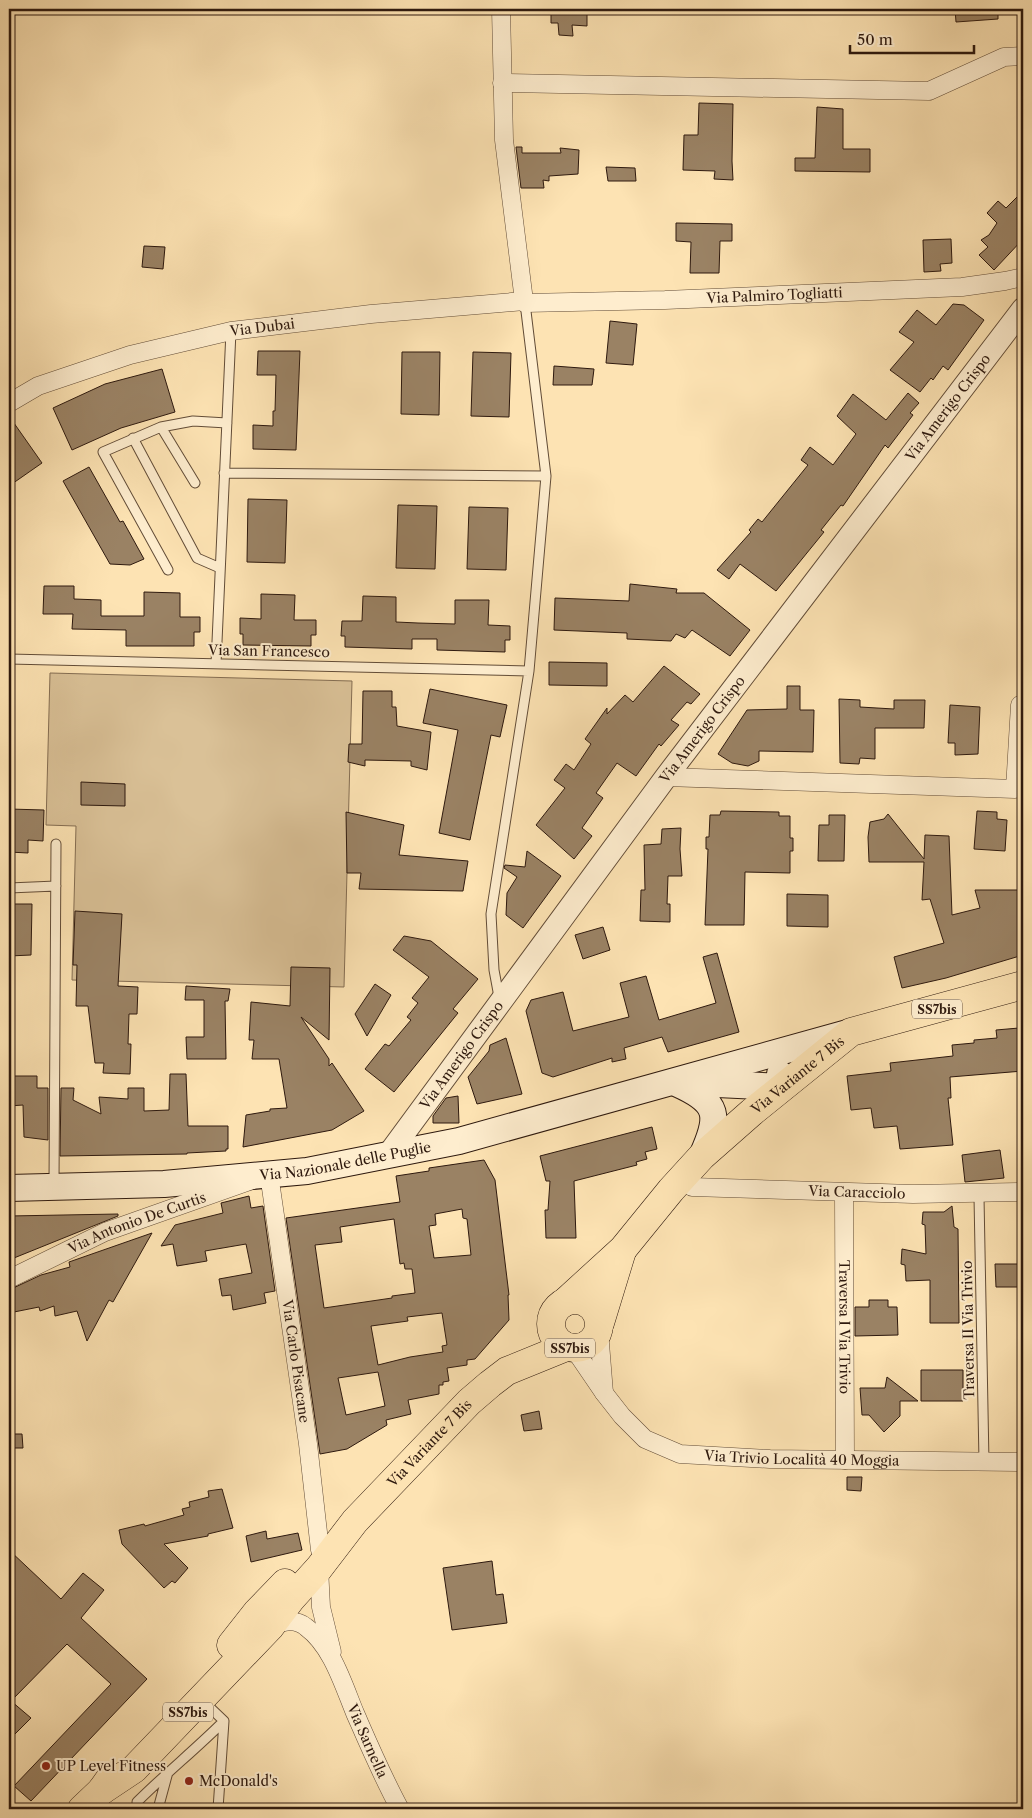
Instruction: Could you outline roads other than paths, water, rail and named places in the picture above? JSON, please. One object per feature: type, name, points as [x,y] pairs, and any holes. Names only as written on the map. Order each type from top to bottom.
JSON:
[{"type":"main road","name":"Via Variante 7 Bis","points":[[95,1800],[134,1769],[270,1627],[319,1559],[455,1416],[507,1371],[559,1307],[623,1249],[671,1190],[702,1156],[851,1032],[1023,985]]},
{"type":"main road","name":"Via Nazionale delle Puglie","points":[[9,1188],[164,1184],[306,1171],[458,1141],[851,1032]]},
{"type":"main road","points":[[760,1057],[768,1060],[777,1068],[783,1087]]},
{"type":"main road","name":"Via Nazionale delle Puglie","points":[[672,1082],[783,1087]]},
{"type":"main road","points":[[672,1082],[702,1096],[711,1107],[714,1121],[711,1136],[702,1156]]},
{"type":"main road","name":"Via Variante 7 Bis","points":[[599,1327],[623,1249]]},
{"type":"main road","name":"SS7bis","points":[[573,1300],[588,1303],[598,1315],[599,1327],[595,1338],[590,1344],[582,1348],[570,1348],[559,1343],[554,1336],[551,1329],[551,1320],[559,1307],[573,1300]]},
{"type":"main road","name":"Via Variante 7 Bis","points":[[507,1371],[570,1348]]},
{"type":"main road","name":"Via Variante 7 Bis","points":[[95,1800],[125,1758],[234,1642],[257,1612],[308,1560],[319,1559]]},
{"type":"main road","name":"Via Variante 7 Bis","points":[[234,1642],[291,1599]]},
{"type":"street","points":[[501,9],[504,140],[524,302]]},
{"type":"street","points":[[502,84],[929,91],[1004,57],[1023,56]]},
{"type":"street","name":"Via Palmiro Togliatti","points":[[524,302],[665,300],[962,287],[1005,281],[1023,276]]},
{"type":"street","name":"Via Dubai","points":[[9,403],[38,386],[130,355],[231,331],[371,314],[524,302]]},
{"type":"street","name":"Via Amerigo Crispo","points":[[388,1155],[666,778],[1023,309]]},
{"type":"street","points":[[666,778],[1014,789],[1020,705]]},
{"type":"street","name":"Via Antonio De Curtis","points":[[9,1278],[105,1232],[269,1174]]},
{"type":"street","name":"Via Carlo Pisacane","points":[[269,1174],[308,1444],[319,1559],[321,1607],[336,1670]]},
{"type":"street","name":"Via Caracciolo","points":[[692,1186],[844,1193],[1023,1192]]},
{"type":"street","name":"Traversa I Via Trivio","points":[[844,1193],[845,1460]]},
{"type":"street","points":[[599,1327],[604,1393]]},
{"type":"street","name":"Via Trivio Località 40 Moggia","points":[[570,1348],[622,1416],[645,1438],[680,1454],[770,1459],[1023,1462]]},
{"type":"street","points":[[291,1599],[305,1596],[314,1600],[321,1607]]},
{"type":"street","points":[[270,1627],[290,1621],[306,1627],[323,1645],[336,1670]]},
{"type":"street","name":"Via Sarnella","points":[[336,1670],[385,1783],[400,1809]]},
{"type":"lane","points":[[500,1002],[494,970],[491,914],[529,671],[546,476],[524,302]]},
{"type":"lane","points":[[216,664],[231,331]]},
{"type":"lane","points":[[168,570],[103,452],[161,427],[193,421],[227,423]]},
{"type":"lane","points":[[161,427],[195,483]]},
{"type":"lane","points":[[133,438],[197,558],[220,568]]},
{"type":"lane","points":[[224,473],[546,476]]},
{"type":"lane","name":"Via San Francesco","points":[[9,659],[529,671]]},
{"type":"lane","points":[[54,1187],[56,844]]},
{"type":"lane","points":[[9,888],[56,886]]},
{"type":"lane","name":"Traversa II Via Trivio","points":[[979,1197],[984,1462]]},
{"type":"lane","points":[[201,1699],[224,1721]]},
{"type":"lane","points":[[137,1809],[137,1802],[168,1771],[184,1759],[224,1721]]},
{"type":"lane","points":[[218,1809],[224,1721]]},
{"type":"lane","points":[[158,1809],[168,1771]]},
{"type":"place","name":"UP Level Fitness","points":[[46,1766]]},
{"type":"place","name":"McDonald's","points":[[189,1781]]}]
